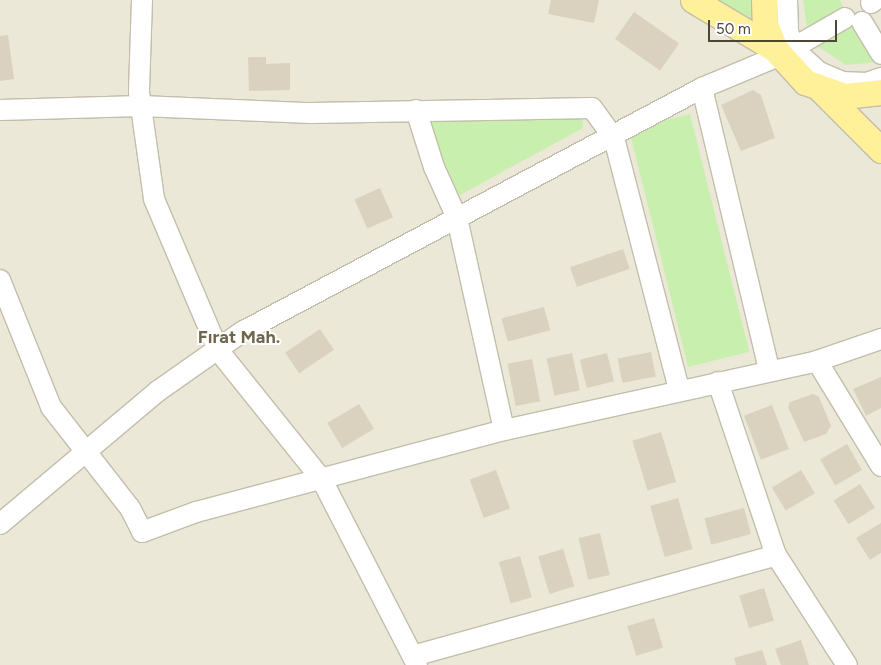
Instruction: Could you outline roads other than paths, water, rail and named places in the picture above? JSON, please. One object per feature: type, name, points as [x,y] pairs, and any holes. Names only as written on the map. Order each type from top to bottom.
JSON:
[{"type":"main road","points":[[692,0],[783,50]]},
{"type":"main road","points":[[764,0],[765,24],[805,82],[821,90],[844,96],[881,92]]},
{"type":"main road","points":[[821,90],[881,150]]},
{"type":"street","points":[[142,0],[141,106],[154,199],[218,350],[322,480],[415,661],[776,555]]},
{"type":"street","points":[[783,50],[788,33],[787,0]]},
{"type":"street","points":[[0,524],[86,454],[158,391],[218,350],[457,218],[614,138],[702,88],[783,50],[854,20],[881,54]]},
{"type":"street","points":[[783,50],[819,72],[842,82],[867,83],[881,78]]},
{"type":"street","points":[[702,88],[769,370]]},
{"type":"street","points":[[0,110],[141,106],[312,112],[592,108],[614,138],[679,390]]},
{"type":"street","points":[[416,110],[434,167],[457,218],[504,430]]},
{"type":"street","points":[[0,280],[51,408],[130,508],[142,532],[196,512],[504,430],[769,370],[817,361],[881,339]]},
{"type":"street","points":[[817,361],[881,466]]},
{"type":"street","points":[[718,382],[776,555],[847,665]]},
{"type":"district","name":"Fırat Mah.","points":[[239,337]]}]
